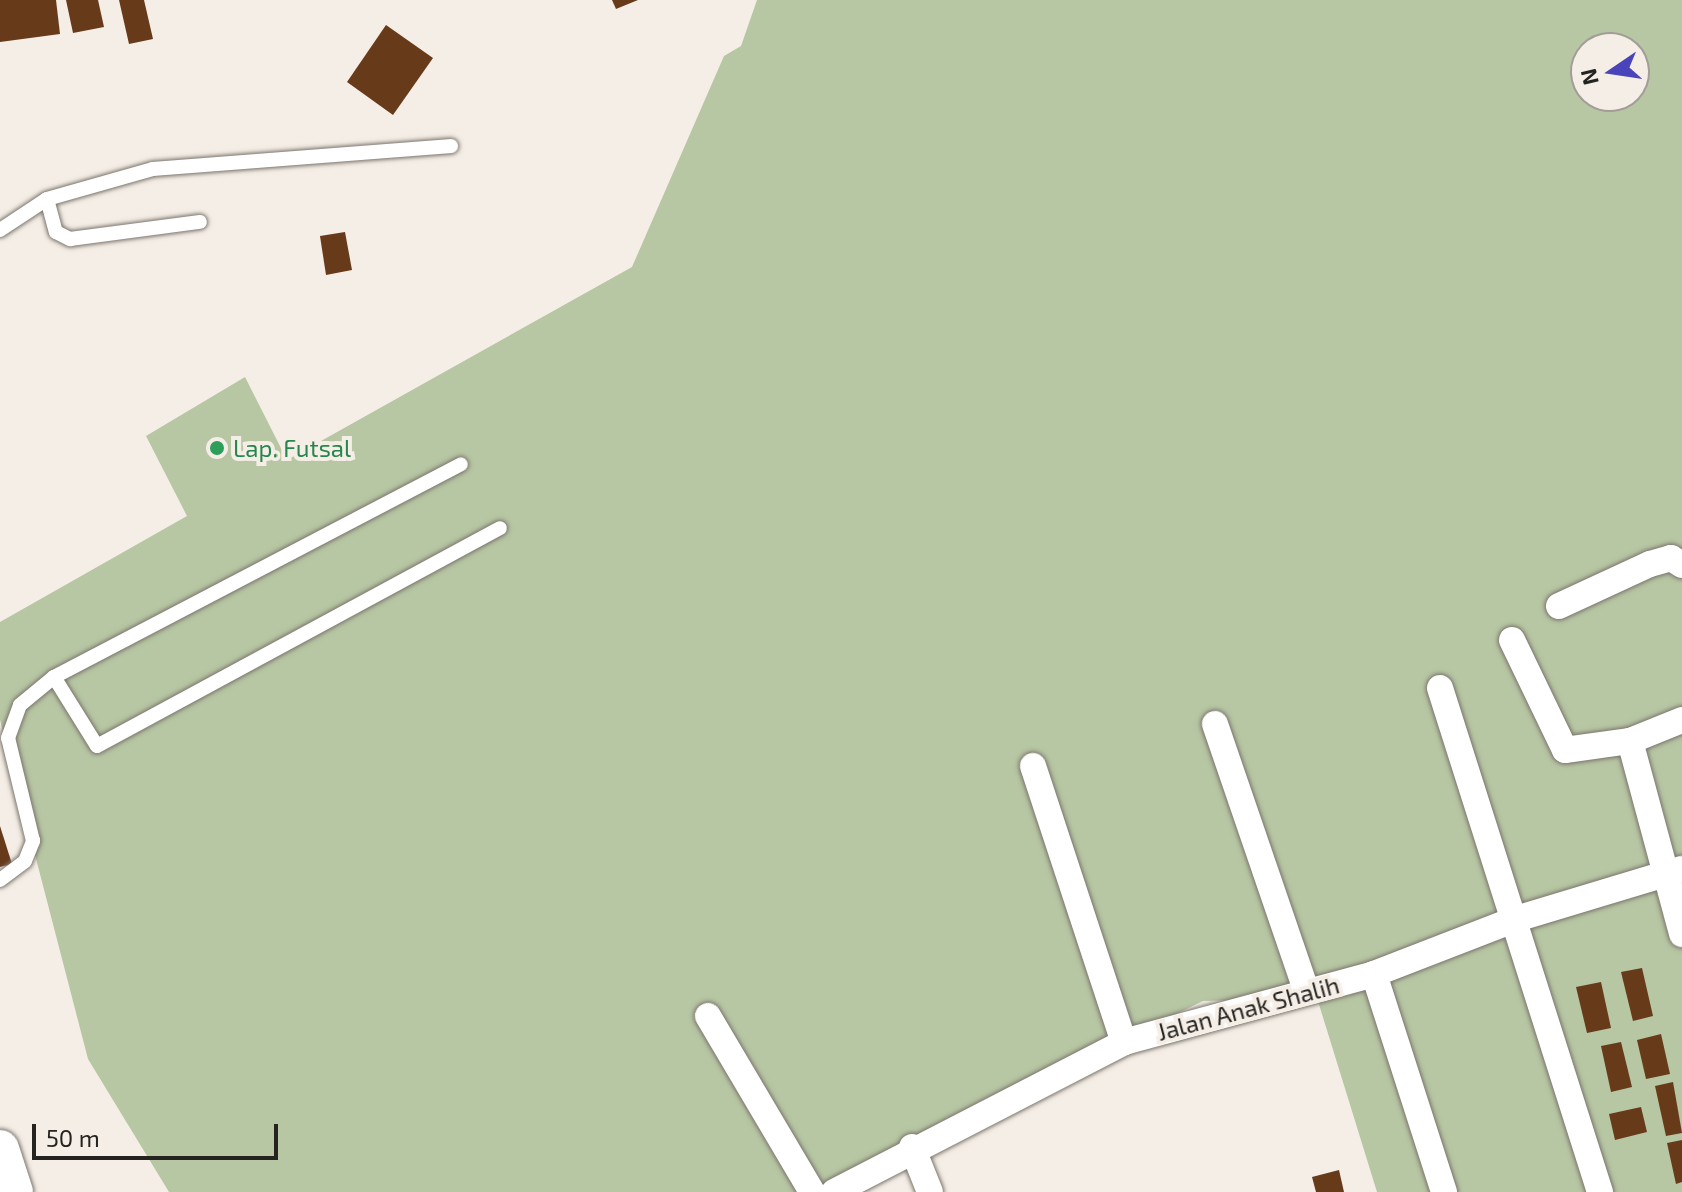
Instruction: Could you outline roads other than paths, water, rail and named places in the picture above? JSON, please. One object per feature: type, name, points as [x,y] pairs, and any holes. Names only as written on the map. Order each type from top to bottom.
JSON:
[{"type":"street","points":[[1559,606],[1650,564],[1671,558],[1682,565]]},
{"type":"street","points":[[1512,640],[1565,750],[1630,741],[1682,720]]},
{"type":"street","points":[[1440,688],[1516,919],[1600,1192]]},
{"type":"street","points":[[1215,724],[1307,992]]},
{"type":"street","points":[[1630,741],[1673,872],[1682,934]]},
{"type":"street","points":[[1033,766],[1124,1042]]},
{"type":"street","name":"Jalan Anak Shalih","points":[[834,1192],[912,1147],[1124,1042],[1374,974],[1516,919],[1673,872]]},
{"type":"street","points":[[1374,974],[1444,1192]]},
{"type":"street","points":[[708,1016],[812,1192]]},
{"type":"street","points":[[912,1147],[930,1192]]},
{"type":"street","points":[[0,1149],[14,1192]]},
{"type":"lane","points":[[0,230],[47,199],[153,169],[451,146]]},
{"type":"lane","points":[[47,199],[56,232],[70,239],[200,222]]},
{"type":"lane","points":[[0,880],[25,861],[33,841],[10,722],[54,677],[461,464]]},
{"type":"lane","points":[[54,677],[97,746],[500,528]]},
{"type":"place","name":"Lap. Futsal","points":[[217,448]]}]
